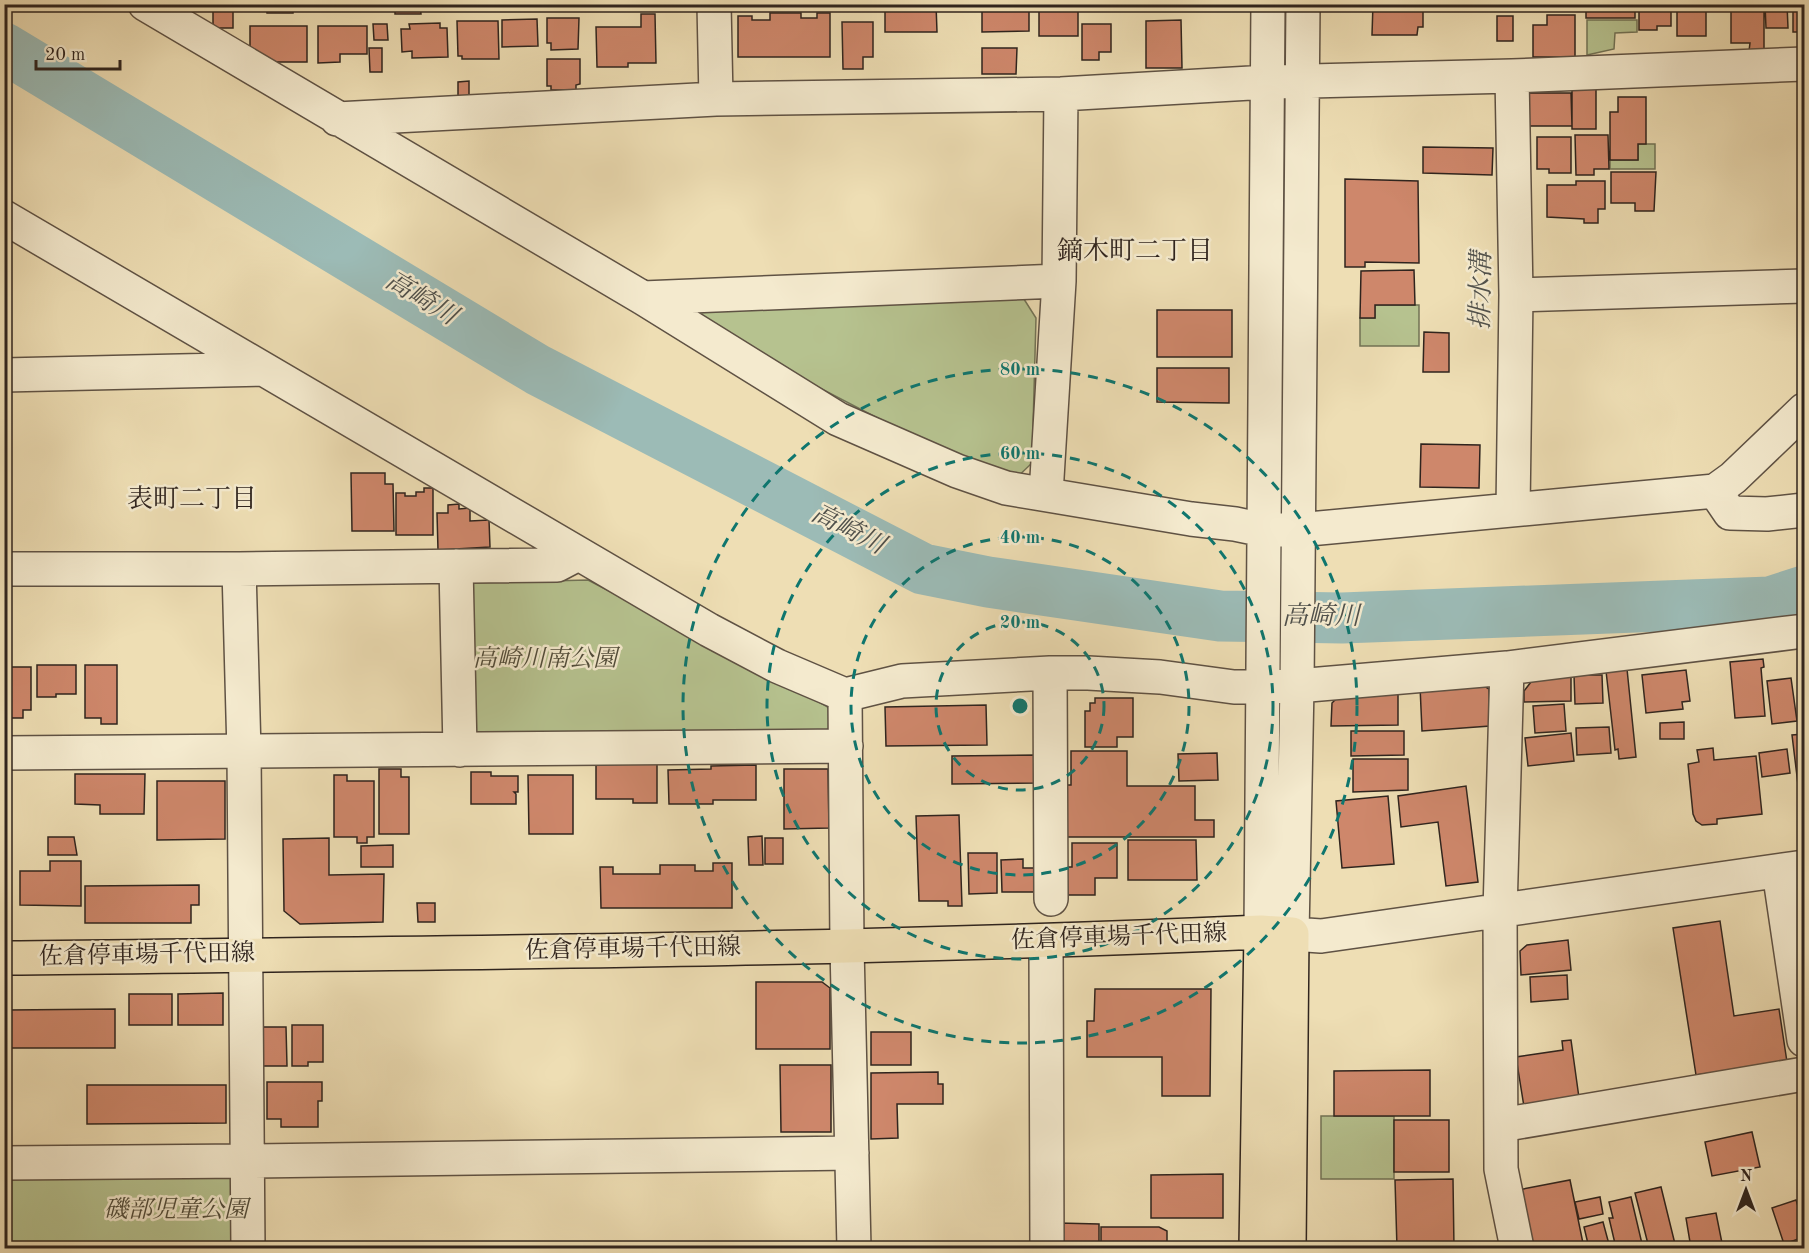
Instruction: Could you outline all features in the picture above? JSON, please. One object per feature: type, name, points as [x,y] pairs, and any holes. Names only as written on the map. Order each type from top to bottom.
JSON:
[{"type":"main road","name":"佐倉停車場千代田線","points":[[4,957],[848,947],[1277,933],[1256,1248]]},
{"type":"main road","points":[[1277,933],[1289,1248]]},
{"type":"street","points":[[145,4],[643,298],[838,419],[957,471],[1006,488],[1264,530],[1298,530],[1513,508],[1715,491],[1733,478],[1804,410]]},
{"type":"street","points":[[714,4],[716,99]]},
{"type":"street","points":[[1268,4],[1263,687],[1277,933]]},
{"type":"street","points":[[1277,933],[1297,686],[1303,4]]},
{"type":"street","points":[[337,119],[716,99],[1061,94],[1268,82],[1512,76],[1804,64]]},
{"type":"street","points":[[1512,76],[1516,295],[1513,508]]},
{"type":"street","points":[[1046,494],[1059,281],[1061,94]]},
{"type":"street","points":[[4,217],[578,554],[767,660],[845,694],[902,681],[1050,673],[1160,677],[1234,687],[1297,686],[1507,668],[1804,631]]},
{"type":"street","points":[[643,298],[1059,281]]},
{"type":"street","points":[[1516,295],[1804,286]]},
{"type":"street","points":[[4,375],[262,369]]},
{"type":"street","points":[[1715,491],[1730,513],[1767,514],[1804,510]]},
{"type":"street","points":[[4,568],[239,569],[557,565],[578,554]]},
{"type":"street","points":[[456,566],[460,750]]},
{"type":"street","points":[[239,569],[244,752],[248,1248]]},
{"type":"street","points":[[1507,668],[1500,911],[1501,1169],[1517,1248]]},
{"type":"street","points":[[1050,673],[1051,899]]},
{"type":"street","points":[[845,694],[854,1248]]},
{"type":"street","points":[[4,753],[846,746]]},
{"type":"street","points":[[1277,933],[1321,936],[1792,869],[1804,1040]]},
{"type":"street","points":[[1046,942],[1047,1248]]},
{"type":"street","points":[[1501,1125],[1804,1074]]},
{"type":"street","points":[[4,1163],[852,1153]]},
{"type":"green space","points":[[1587,20],[1637,20],[1637,32],[1615,33],[1614,49],[1587,55]]},
{"type":"green space","points":[[1290,117],[1284,494],[1282,497],[1280,495],[1284,118]]},
{"type":"green space","points":[[1638,144],[1655,144],[1655,169],[1610,169],[1610,160],[1638,160]]},
{"type":"green space","points":[[1022,296],[1036,318],[1032,463],[1008,486],[697,324],[695,312]]},
{"type":"green space","points":[[1375,305],[1419,305],[1419,346],[1360,346],[1360,318],[1375,318]]},
{"type":"green space","name":"高崎川南公園","points":[[588,580],[826,706],[832,711],[829,728],[819,735],[468,733],[470,583]]},
{"type":"green space","points":[[1321,1116],[1394,1116],[1394,1179],[1321,1179]]},
{"type":"green space","name":"磯部児童公園","points":[[226,1172],[237,1182],[239,1248],[5,1248],[4,1177]]},
{"type":"building","points":[[213,4],[233,4],[233,28],[213,28]]},
{"type":"building","points":[[266,4],[293,4],[293,13],[267,13]]},
{"type":"building","points":[[295,4],[315,4],[315,9],[295,9]]},
{"type":"building","points":[[328,4],[358,4],[358,11],[328,11]]},
{"type":"building","points":[[365,4],[390,4],[390,11],[365,11]]},
{"type":"building","points":[[395,4],[420,4],[421,14],[395,14]]},
{"type":"building","points":[[885,4],[936,4],[937,32],[885,32]]},
{"type":"building","points":[[982,4],[1029,4],[1029,31],[982,32]]},
{"type":"building","points":[[1039,4],[1078,4],[1078,36],[1039,36]]},
{"type":"building","points":[[1373,4],[1423,4],[1423,27],[1418,27],[1417,35],[1372,35]]},
{"type":"building","points":[[1586,4],[1635,4],[1635,18],[1586,18]]},
{"type":"building","points":[[1639,4],[1671,4],[1671,26],[1657,26],[1657,30],[1639,30]]},
{"type":"building","points":[[1677,4],[1706,4],[1706,36],[1677,36]]},
{"type":"building","points":[[1731,4],[1764,4],[1764,51],[1749,51],[1750,43],[1731,43]]},
{"type":"building","points":[[1765,4],[1787,4],[1788,28],[1766,28]]},
{"type":"building","points":[[1793,4],[1804,4],[1804,32],[1793,32]]},
{"type":"building","points":[[770,13],[801,13],[801,18],[817,18],[817,13],[830,13],[830,57],[738,57],[738,16],[752,16],[752,20],[770,20]]},
{"type":"building","points":[[641,14],[655,14],[656,63],[628,63],[628,67],[597,67],[596,27],[641,27]]},
{"type":"building","points":[[1547,15],[1575,15],[1575,57],[1533,57],[1533,25],[1547,25]]},
{"type":"building","points":[[1497,16],[1513,16],[1513,41],[1497,41]]},
{"type":"building","points":[[547,18],[579,18],[578,49],[551,50],[551,43],[547,43]]},
{"type":"building","points":[[537,19],[538,46],[502,47],[502,20]]},
{"type":"building","points":[[1181,20],[1182,68],[1146,68],[1146,21]]},
{"type":"building","points":[[457,21],[498,21],[499,59],[462,59],[462,56],[458,56]]},
{"type":"building","points":[[842,22],[873,22],[873,57],[863,57],[863,69],[843,69]]},
{"type":"building","points":[[440,23],[440,28],[447,28],[448,57],[412,58],[412,51],[402,52],[401,29],[410,29],[409,24]]},
{"type":"building","points":[[373,24],[387,24],[388,40],[374,40]]},
{"type":"building","points":[[1082,24],[1111,24],[1111,52],[1099,52],[1099,60],[1082,60]]},
{"type":"building","points":[[250,26],[307,26],[307,62],[264,62],[250,56]]},
{"type":"building","points":[[318,26],[367,26],[367,54],[340,54],[340,62],[318,63]]},
{"type":"building","points":[[369,48],[382,48],[382,72],[370,72]]},
{"type":"building","points":[[982,48],[1017,48],[1016,74],[982,74]]},
{"type":"building","points":[[547,59],[580,59],[580,84],[576,85],[576,90],[551,90],[551,86],[547,86]]},
{"type":"building","points":[[469,81],[469,99],[458,99],[458,82]]},
{"type":"building","points":[[1572,86],[1596,86],[1596,129],[1572,129]]},
{"type":"building","points":[[1529,93],[1571,93],[1572,126],[1529,126]]},
{"type":"building","points":[[1618,97],[1646,97],[1646,144],[1638,144],[1638,160],[1610,160],[1610,112],[1618,112]]},
{"type":"building","points":[[1575,135],[1608,135],[1609,169],[1594,169],[1594,175],[1576,175]]},
{"type":"building","points":[[1537,137],[1571,137],[1571,173],[1549,173],[1549,169],[1537,169]]},
{"type":"building","points":[[1423,147],[1493,148],[1492,175],[1423,173]]},
{"type":"building","points":[[1611,172],[1656,172],[1654,211],[1635,211],[1635,203],[1611,203]]},
{"type":"building","points":[[1345,179],[1418,181],[1419,263],[1365,262],[1365,267],[1345,267]]},
{"type":"building","points":[[1576,181],[1605,181],[1605,209],[1598,209],[1598,223],[1584,223],[1584,219],[1547,217],[1547,185],[1576,185]]},
{"type":"building","points":[[1414,270],[1415,305],[1375,305],[1375,318],[1360,318],[1361,271]]},
{"type":"building","points":[[1157,310],[1232,310],[1232,357],[1157,357]]},
{"type":"building","points":[[1424,332],[1449,333],[1449,372],[1423,372]]},
{"type":"building","points":[[1157,368],[1229,368],[1229,403],[1157,402]]},
{"type":"building","points":[[1421,444],[1480,445],[1479,488],[1420,487]]},
{"type":"building","points":[[351,473],[385,473],[385,484],[393,484],[394,531],[352,531]]},
{"type":"building","points":[[424,488],[433,488],[433,535],[396,535],[396,493],[416,496],[416,492],[424,492]]},
{"type":"building","points":[[459,504],[459,509],[470,508],[470,521],[489,520],[490,547],[438,550],[437,513],[448,513],[448,505]]},
{"type":"building","points":[[1763,659],[1764,667],[1761,668],[1765,716],[1735,718],[1730,662]]},
{"type":"building","points":[[37,665],[76,665],[76,694],[37,697]]},
{"type":"building","points":[[85,665],[117,665],[117,724],[101,724],[101,718],[85,718]]},
{"type":"building","points":[[4,667],[31,667],[31,710],[23,710],[23,718],[4,718]]},
{"type":"building","points":[[1627,669],[1636,757],[1619,759],[1618,749],[1615,750],[1606,671]]},
{"type":"building","points":[[1686,670],[1690,701],[1682,702],[1683,709],[1646,713],[1642,675]]},
{"type":"building","points":[[1574,675],[1602,675],[1603,703],[1575,704]]},
{"type":"building","points":[[1549,676],[1571,676],[1571,701],[1524,702],[1524,691],[1531,682]]},
{"type":"building","points":[[1791,678],[1797,721],[1772,724],[1767,681]]},
{"type":"building","points":[[1481,684],[1489,689],[1490,726],[1422,731],[1420,686]]},
{"type":"building","points":[[1398,692],[1398,725],[1331,726],[1332,703],[1341,694]]},
{"type":"building","points":[[1095,698],[1133,698],[1133,737],[1117,737],[1117,747],[1085,747],[1085,711],[1090,711],[1090,703],[1095,703]]},
{"type":"building","points":[[1564,704],[1566,731],[1535,733],[1533,706]]},
{"type":"building","points":[[986,705],[987,745],[886,746],[885,707]]},
{"type":"building","points":[[1684,722],[1684,739],[1660,739],[1660,723]]},
{"type":"building","points":[[1609,727],[1611,753],[1577,755],[1576,728]]},
{"type":"building","points":[[1351,731],[1404,731],[1404,755],[1351,756]]},
{"type":"building","points":[[1571,733],[1574,761],[1528,766],[1525,738]]},
{"type":"building","points":[[1804,734],[1804,800],[1800,801],[1792,735]]},
{"type":"building","points":[[1713,748],[1714,760],[1756,756],[1762,814],[1717,819],[1717,824],[1702,825],[1696,821],[1693,814],[1688,764],[1699,762],[1697,750]]},
{"type":"building","points":[[1787,749],[1790,773],[1762,777],[1759,753]]},
{"type":"building","points":[[1071,751],[1127,751],[1127,786],[1195,786],[1195,820],[1214,820],[1214,837],[1062,837],[1062,785],[1071,785]]},
{"type":"building","points":[[1217,753],[1218,780],[1179,781],[1178,754]]},
{"type":"building","points":[[1035,755],[1035,783],[952,784],[952,756]]},
{"type":"building","points":[[1353,759],[1408,759],[1408,790],[1353,792]]},
{"type":"building","points":[[596,764],[657,764],[657,803],[633,803],[633,799],[596,799]]},
{"type":"building","points":[[756,765],[756,800],[713,800],[713,804],[669,804],[668,770]]},
{"type":"building","points":[[379,769],[401,769],[401,777],[409,777],[409,834],[379,834]]},
{"type":"building","points":[[784,769],[828,769],[829,828],[784,829]]},
{"type":"building","points":[[471,772],[491,772],[491,776],[518,776],[518,792],[514,792],[516,804],[471,804]]},
{"type":"building","points":[[75,774],[145,774],[144,814],[100,814],[100,805],[75,804]]},
{"type":"building","points":[[334,775],[347,775],[347,781],[374,781],[374,837],[367,837],[367,843],[357,843],[357,837],[334,837]]},
{"type":"building","points":[[528,775],[573,775],[573,834],[529,834]]},
{"type":"building","points":[[157,781],[225,781],[225,839],[157,840]]},
{"type":"building","points":[[1466,786],[1478,882],[1446,886],[1438,822],[1401,827],[1398,796]]},
{"type":"building","points":[[1388,796],[1394,864],[1342,868],[1336,801]]},
{"type":"building","points":[[959,815],[962,906],[948,906],[948,901],[919,901],[916,816]]},
{"type":"building","points":[[762,836],[763,865],[749,865],[748,837]]},
{"type":"building","points":[[48,837],[74,837],[77,855],[48,855]]},
{"type":"building","points":[[329,838],[329,875],[384,874],[383,922],[300,924],[284,911],[283,839]]},
{"type":"building","points":[[765,838],[783,838],[783,864],[765,864]]},
{"type":"building","points":[[1128,840],[1196,840],[1197,880],[1128,880]]},
{"type":"building","points":[[1072,843],[1117,843],[1117,878],[1095,878],[1095,895],[1066,895],[1066,867],[1072,867]]},
{"type":"building","points":[[393,845],[393,867],[361,867],[361,846]]},
{"type":"building","points":[[968,853],[997,853],[997,893],[969,894]]},
{"type":"building","points":[[1023,859],[1023,868],[1036,868],[1036,892],[1002,892],[1001,860]]},
{"type":"building","points":[[50,861],[81,861],[81,906],[20,905],[20,871],[50,871]]},
{"type":"building","points":[[713,863],[732,863],[732,908],[601,908],[600,867],[613,867],[613,874],[660,874],[660,865],[695,865],[695,871],[713,871]]},
{"type":"building","points":[[199,885],[199,905],[191,905],[191,923],[85,923],[85,886]]},
{"type":"building","points":[[417,903],[435,903],[435,922],[418,922]]},
{"type":"building","points":[[1720,921],[1734,1016],[1779,1009],[1787,1062],[1696,1075],[1673,928]]},
{"type":"building","points":[[1568,940],[1571,970],[1521,975],[1520,951],[1527,945]]},
{"type":"building","points":[[1567,975],[1568,999],[1531,1002],[1530,977]]},
{"type":"building","points":[[756,982],[822,982],[830,988],[830,1049],[756,1049]]},
{"type":"building","points":[[1095,989],[1211,989],[1210,1096],[1162,1096],[1162,1057],[1087,1057],[1087,1021],[1094,1021]]},
{"type":"building","points":[[223,993],[223,1025],[178,1025],[178,994]]},
{"type":"building","points":[[129,994],[172,994],[172,1025],[129,1025]]},
{"type":"building","points":[[115,1009],[115,1048],[9,1048],[9,1010]]},
{"type":"building","points":[[292,1025],[323,1025],[323,1062],[308,1062],[308,1066],[292,1066]]},
{"type":"building","points":[[260,1027],[286,1027],[287,1066],[260,1066]]},
{"type":"building","points":[[871,1032],[911,1032],[911,1065],[871,1065]]},
{"type":"building","points":[[1571,1040],[1580,1105],[1525,1113],[1516,1057],[1563,1050],[1562,1041]]},
{"type":"building","points":[[780,1065],[831,1065],[831,1132],[781,1132]]},
{"type":"building","points":[[1430,1070],[1430,1116],[1334,1116],[1334,1071]]},
{"type":"building","points":[[938,1072],[938,1084],[943,1084],[943,1104],[897,1104],[898,1138],[871,1139],[871,1073]]},
{"type":"building","points":[[267,1082],[322,1082],[322,1101],[318,1101],[318,1127],[281,1127],[281,1119],[267,1119]]},
{"type":"building","points":[[87,1085],[226,1085],[226,1123],[87,1124]]},
{"type":"building","points":[[1394,1120],[1449,1120],[1449,1172],[1394,1172]]},
{"type":"building","points":[[1752,1132],[1760,1167],[1712,1176],[1705,1142]]},
{"type":"building","points":[[1223,1174],[1223,1218],[1151,1218],[1151,1175]]},
{"type":"building","points":[[1453,1179],[1454,1248],[1397,1248],[1395,1180]]},
{"type":"building","points":[[1570,1180],[1584,1248],[1530,1248],[1518,1190]]},
{"type":"building","points":[[1661,1187],[1676,1248],[1649,1248],[1635,1193]]},
{"type":"building","points":[[1600,1197],[1603,1214],[1579,1219],[1575,1202]]},
{"type":"building","points":[[1631,1197],[1643,1248],[1616,1248],[1609,1218],[1613,1218],[1609,1202]]},
{"type":"building","points":[[1796,1200],[1804,1225],[1804,1237],[1784,1244],[1772,1208]]},
{"type":"building","points":[[1716,1213],[1723,1248],[1691,1248],[1686,1218]]},
{"type":"building","points":[[1603,1222],[1610,1248],[1589,1248],[1584,1227]]},
{"type":"building","points":[[1058,1223],[1099,1224],[1099,1248],[1058,1248]]},
{"type":"building","points":[[1101,1227],[1159,1227],[1167,1231],[1167,1248],[1101,1248]]},
{"type":"waterway","name":"高崎川","points":[[4,48],[538,370],[923,569],[988,582],[1220,616],[1342,618],[1770,602],[1804,591]]},
{"type":"district","name":"鏑木町二丁目","points":[[1135,252]]},
{"type":"district","name":"表町二丁目","points":[[192,500]]},
{"type":"water label","name":"排水溝","points":[[1482,291]]}]
